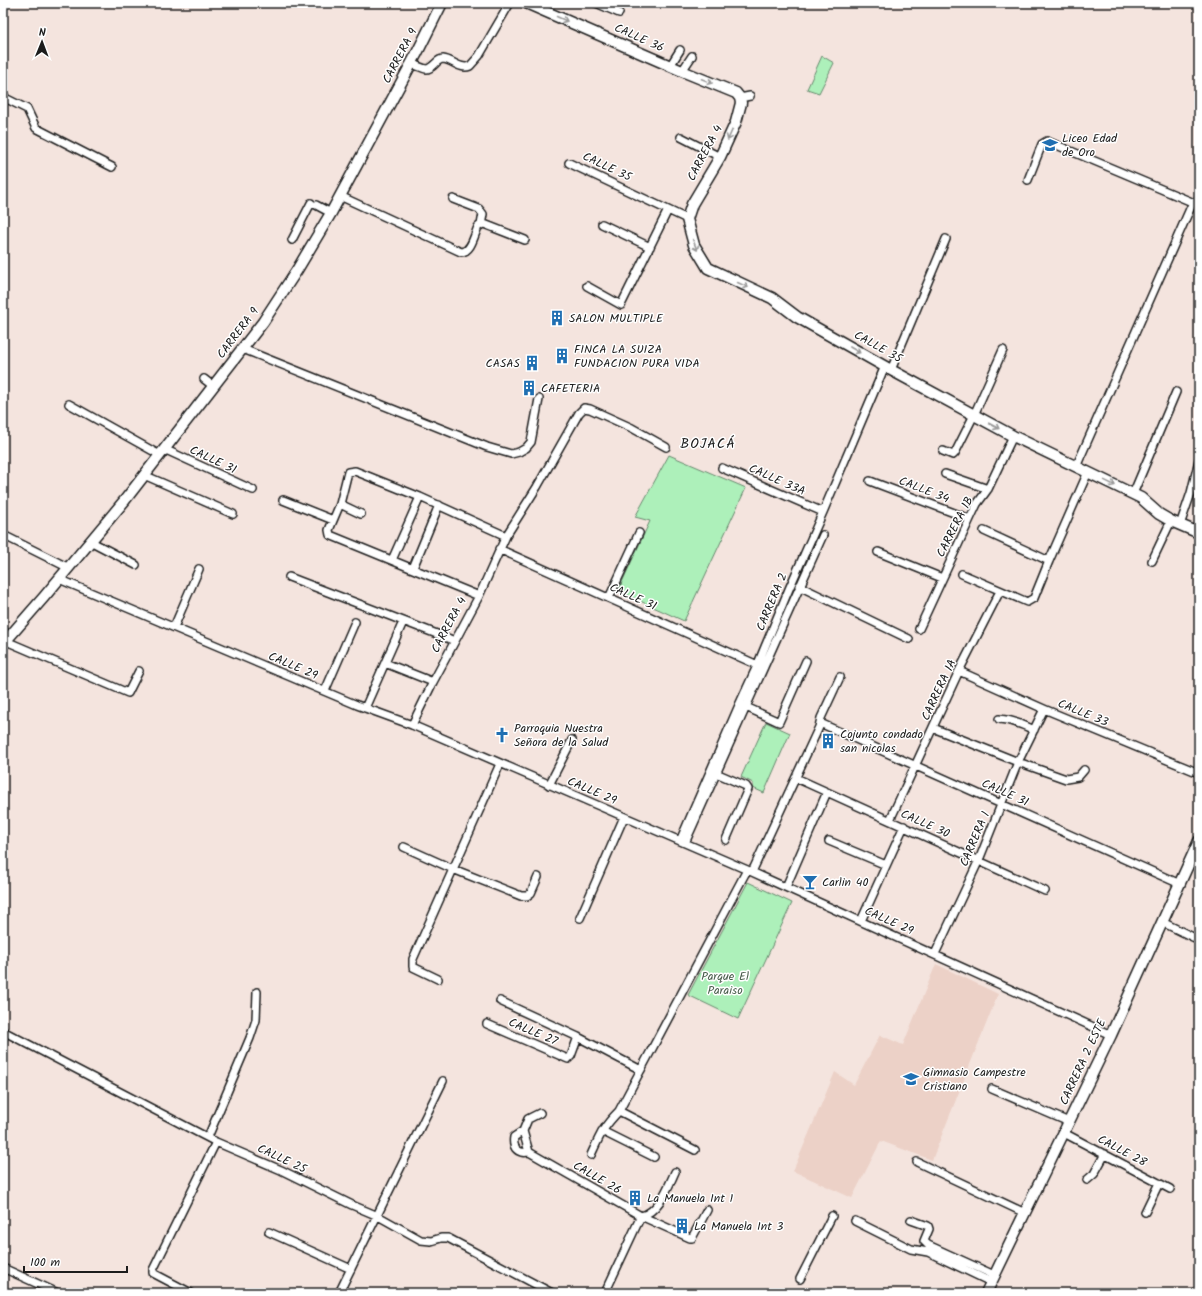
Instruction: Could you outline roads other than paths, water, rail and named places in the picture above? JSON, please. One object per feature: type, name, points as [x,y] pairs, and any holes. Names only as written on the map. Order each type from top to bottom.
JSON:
[{"type":"street","name":"CARRERA 9","points":[[4,642],[69,568],[144,475],[263,322],[298,270],[331,213],[442,3]]},
{"type":"street","points":[[411,64],[427,69],[444,59],[464,68],[470,66],[479,56],[510,3]]},
{"type":"street","name":"CALLE 36","points":[[526,3],[736,93],[740,98]]},
{"type":"street","points":[[596,3],[619,13]]},
{"type":"street","points":[[670,66],[680,50]]},
{"type":"street","points":[[682,71],[692,56]]},
{"type":"street","points":[[740,98],[750,96]]},
{"type":"street","points":[[3,97],[27,109],[36,128],[112,167]]},
{"type":"street","name":"CARRERA 4","points":[[687,219],[692,204],[720,157],[736,122],[741,103],[740,98]]},
{"type":"street","points":[[680,137],[720,157]]},
{"type":"street","points":[[1028,180],[1042,144],[1047,141],[1196,204],[1076,467]]},
{"type":"street","name":"CALLE 35","points":[[569,163],[687,219],[694,245],[708,268],[772,298],[797,317],[888,368],[1013,436],[1141,498],[1159,514],[1175,523],[1199,533]]},
{"type":"street","points":[[340,196],[461,252],[465,252],[468,249],[478,227],[481,225],[483,214],[479,209],[453,199]]},
{"type":"street","points":[[292,240],[314,204],[331,213]]},
{"type":"street","points":[[588,286],[621,304],[668,210]]},
{"type":"street","points":[[481,225],[484,224],[525,240]]},
{"type":"street","points":[[602,224],[650,247]]},
{"type":"street","name":"CARRERA 2","points":[[743,705],[783,613],[823,512],[946,239]]},
{"type":"street","points":[[243,349],[487,447],[507,453],[519,452],[526,448],[531,442],[539,399]]},
{"type":"street","points":[[943,451],[954,454],[1004,350]]},
{"type":"street","points":[[204,379],[213,386]]},
{"type":"street","points":[[1133,494],[1176,392]]},
{"type":"street","name":"CALLE 31","points":[[69,404],[162,452],[253,490]]},
{"type":"street","name":"CARRERA 4","points":[[412,725],[479,596],[499,549],[537,487],[579,413],[584,408],[590,409],[632,428],[666,447]]},
{"type":"street","name":"CARRERA 1B","points":[[919,629],[970,519],[988,489],[1013,436]]},
{"type":"street","points":[[1152,561],[1191,493],[1199,460]]},
{"type":"street","name":"CALLE 33A","points":[[722,468],[823,512]]},
{"type":"street","points":[[479,596],[329,533],[340,504],[348,472],[355,470],[439,505],[506,536]]},
{"type":"street","points":[[962,574],[1027,602],[1034,598],[1088,472]]},
{"type":"street","points":[[945,474],[988,489]]},
{"type":"street","points":[[144,475],[233,514]]},
{"type":"street","name":"CALLE 34","points":[[870,481],[970,519]]},
{"type":"street","points":[[392,560],[420,497]]},
{"type":"street","points":[[283,500],[333,520]]},
{"type":"street","points":[[340,504],[361,514]]},
{"type":"street","points":[[413,568],[439,505]]},
{"type":"street","points":[[984,531],[1049,561]]},
{"type":"street","points":[[609,598],[639,533]]},
{"type":"street","points":[[3,535],[69,568]]},
{"type":"street","points":[[783,613],[799,586],[822,535]]},
{"type":"street","points":[[90,541],[136,565]]},
{"type":"street","name":"CALLE 31","points":[[499,549],[760,667]]},
{"type":"street","points":[[878,552],[942,578]]},
{"type":"street","points":[[174,627],[199,569]]},
{"type":"street","points":[[289,577],[455,641]]},
{"type":"street","name":"CALLE 29","points":[[59,579],[365,708],[412,725],[750,871],[1111,1035]]},
{"type":"street","points":[[799,586],[909,639]]},
{"type":"street","name":"CARRERA 1A","points":[[890,820],[934,728],[959,670],[1000,591]]},
{"type":"street","points":[[325,691],[355,622]]},
{"type":"street","points":[[365,708],[403,622]]},
{"type":"street","points":[[4,642],[128,694],[139,671]]},
{"type":"street","points":[[743,705],[779,722],[806,661]]},
{"type":"street","points":[[385,663],[433,682]]},
{"type":"street","name":"CALLE 33","points":[[959,670],[1044,709],[1199,773]]},
{"type":"street","points":[[590,1155],[607,1123],[619,1111],[640,1070],[750,871],[796,778],[840,677]]},
{"type":"street","points":[[682,842],[726,734],[743,705]]},
{"type":"street","points":[[682,842],[716,773],[743,705]]},
{"type":"street","name":"CARRERA 1","points":[[935,954],[979,860],[1018,762],[1044,709]]},
{"type":"street","points":[[999,719],[1020,723],[1034,730]]},
{"type":"street","name":"CALLE 31","points":[[820,723],[1180,884]]},
{"type":"street","points":[[934,728],[1018,762],[1066,779],[1078,777],[1084,770]]},
{"type":"street","points":[[549,784],[572,740]]},
{"type":"street","points":[[438,979],[413,966],[413,959],[500,764]]},
{"type":"street","points":[[716,773],[746,786],[748,789],[726,840]]},
{"type":"street","name":"CALLE 30","points":[[796,778],[1045,891]]},
{"type":"street","points":[[786,887],[827,792]]},
{"type":"street","points":[[580,918],[624,817]]},
{"type":"street","points":[[861,921],[904,826]]},
{"type":"street","points":[[829,841],[886,865]]},
{"type":"street","name":"CARRERA 2 ESTE","points":[[986,1293],[1111,1035],[1180,884],[1195,860],[1199,841]]},
{"type":"street","points":[[404,847],[453,869],[521,896],[527,896],[531,893],[538,877]]},
{"type":"street","points":[[1162,922],[1199,940]]},
{"type":"street","points":[[208,1137],[250,1038],[256,1020],[257,992]]},
{"type":"street","points":[[500,1001],[578,1037],[640,1070]]},
{"type":"street","name":"CALLE 27","points":[[487,1024],[568,1059],[570,1058],[578,1037]]},
{"type":"street","name":"CALLE 25","points":[[3,1031],[216,1142],[281,1170],[352,1205],[378,1216],[421,1240],[432,1241],[441,1238],[448,1238],[552,1293]]},
{"type":"street","points":[[339,1293],[443,1081]]},
{"type":"street","points":[[992,1089],[1069,1122]]},
{"type":"street","points":[[619,1111],[695,1150]]},
{"type":"street","points":[[529,1152],[523,1130],[528,1119],[540,1112]]},
{"type":"street","name":"CALLE 26","points":[[523,1130],[514,1137],[514,1148],[518,1151],[529,1152],[641,1216],[690,1238],[692,1238],[707,1210]]},
{"type":"street","points":[[602,1131],[654,1157]]},
{"type":"street","name":"CALLE 28","points":[[1064,1132],[1170,1189]]},
{"type":"street","points":[[191,1293],[153,1273],[153,1270],[216,1142]]},
{"type":"street","points":[[1087,1180],[1094,1174],[1105,1154]]},
{"type":"street","points":[[917,1162],[1025,1213]]},
{"type":"street","points":[[605,1293],[641,1216],[646,1214],[661,1201],[675,1172]]},
{"type":"street","points":[[1145,1212],[1159,1183]]},
{"type":"street","points":[[800,1279],[832,1216]]},
{"type":"street","points":[[911,1220],[928,1226],[929,1229],[924,1241],[928,1246],[993,1279]]},
{"type":"street","points":[[855,1221],[911,1249],[928,1252],[993,1279]]},
{"type":"street","points":[[269,1232],[351,1269]]},
{"type":"street","points":[[3,1268],[58,1293]]},
{"type":"place","name":"Liceo Edad de Oro","points":[[1050,145]]},
{"type":"place","name":"SALON MULTIPLE","points":[[557,318]]},
{"type":"place","name":"FINCA LA SUIZA FUNDACION PURA VIDA","points":[[562,356]]},
{"type":"place","name":"CASAS","points":[[532,363]]},
{"type":"place","name":"CAFETERIA","points":[[529,388]]},
{"type":"place","name":"Parroquia Nuestra Señora de la Salud","points":[[502,735]]},
{"type":"place","name":"Cojunto condado san nicolas","points":[[828,741]]},
{"type":"place","name":"Carlin 40","points":[[810,882]]},
{"type":"place","name":"Gimnasio Campestre Cristiano","points":[[911,1079]]},
{"type":"place","name":"La Manuela Int 1","points":[[635,1198]]},
{"type":"place","name":"La Manuela Int 3","points":[[682,1226]]},
{"type":"district","name":"BOJACÁ","points":[[708,444]]},
{"type":"park label","name":"Parque El Paraiso","points":[[725,983]]}]
